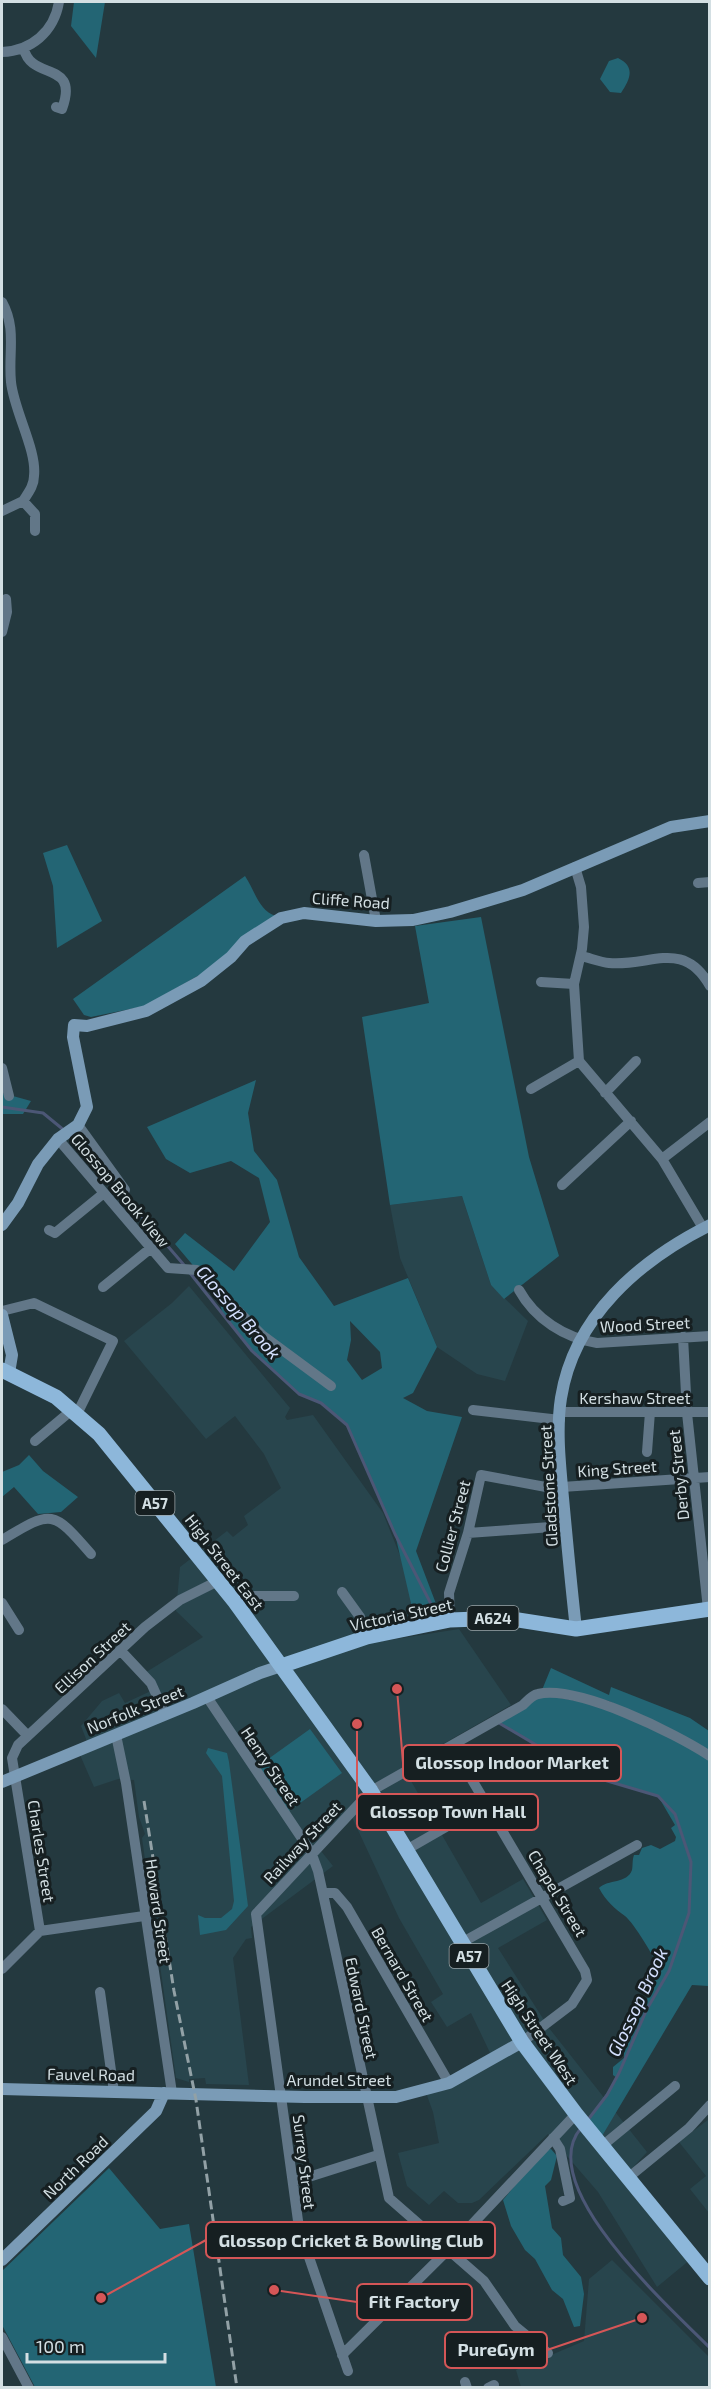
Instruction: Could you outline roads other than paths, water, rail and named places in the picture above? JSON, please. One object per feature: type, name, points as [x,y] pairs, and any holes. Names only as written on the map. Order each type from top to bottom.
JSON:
[{"type":"main road","name":"High Street East","points":[[5,1371],[44,1389],[99,1434],[235,1602],[281,1666]]},
{"type":"main road","name":"Victoria Street","points":[[281,1666],[367,1637],[450,1620],[506,1618],[576,1629],[709,1609]]},
{"type":"main road","name":"High Street West","points":[[281,1666],[371,1791],[522,2042],[576,2114]]},
{"type":"main road","name":"A57","points":[[576,2114],[710,2277]]},
{"type":"street","points":[[2,52],[24,49],[49,28],[59,2]]},
{"type":"street","points":[[24,49],[25,56],[35,66],[57,73],[64,82],[67,88],[66,99],[62,109],[56,107]]},
{"type":"street","points":[[2,302],[9,314],[12,328],[11,381],[34,469],[32,488],[23,501],[2,511]]},
{"type":"street","points":[[23,501],[35,514],[35,531]]},
{"type":"street","points":[[2,632],[6,599]]},
{"type":"street","name":"Cliffe Road","points":[[77,1126],[87,1107],[72,1037],[74,1025],[87,1026],[146,1011],[201,981],[231,957],[245,941],[281,918],[304,913],[376,921],[413,920],[477,906],[671,827],[710,821]]},
{"type":"street","points":[[364,855],[376,921]]},
{"type":"street","points":[[575,867],[584,915],[581,956],[574,984],[579,1061],[662,1159],[706,1226]]},
{"type":"street","points":[[698,883],[710,882]]},
{"type":"street","points":[[581,956],[608,963],[673,957],[705,969],[710,986]]},
{"type":"street","points":[[541,982],[574,984]]},
{"type":"street","points":[[531,1089],[579,1061]]},
{"type":"street","points":[[605,1093],[636,1061]]},
{"type":"street","points":[[2,1068],[9,1096]]},
{"type":"street","points":[[562,1185],[631,1121]]},
{"type":"street","points":[[662,1159],[710,1122]]},
{"type":"street","points":[[2,1225],[18,1203],[38,1164],[62,1137],[77,1126],[125,1190]]},
{"type":"street","name":"Glossop Brook View","points":[[62,1137],[104,1193],[168,1268],[197,1270],[261,1335],[331,1386]]},
{"type":"street","points":[[49,1230],[55,1233],[104,1193]]},
{"type":"street","name":"Gladstone Street","points":[[576,1629],[559,1450],[563,1386],[582,1340],[606,1302],[634,1273],[661,1252],[706,1226]]},
{"type":"street","points":[[103,1287],[150,1248]]},
{"type":"street","points":[[519,1290],[535,1312],[553,1326],[582,1340]]},
{"type":"street","points":[[2,1311],[34,1303],[113,1341],[74,1412],[35,1441]]},
{"type":"street","points":[[2,1315],[12,1355],[5,1371]]},
{"type":"street","name":"Wood Street","points":[[582,1340],[597,1343],[710,1336]]},
{"type":"street","name":"Derby Street","points":[[683,1337],[693,1477],[709,1609]]},
{"type":"street","name":"Kershaw Street","points":[[473,1410],[560,1416],[710,1412]]},
{"type":"street","points":[[647,1452],[650,1412]]},
{"type":"street","name":"King Street","points":[[481,1475],[562,1489],[710,1477]]},
{"type":"street","name":"Collier Street","points":[[450,1620],[449,1593],[468,1533],[481,1475]]},
{"type":"street","points":[[2,1540],[36,1520],[53,1517],[65,1524],[91,1554]]},
{"type":"street","points":[[468,1533],[565,1526]]},
{"type":"street","name":"Ellison Street","points":[[16,1776],[12,1758],[18,1745],[145,1627],[180,1600],[218,1581]]},
{"type":"street","points":[[342,1592],[360,1617],[367,1637]]},
{"type":"street","points":[[235,1602],[243,1596],[294,1596]]},
{"type":"street","points":[[2,1603],[19,1630]]},
{"type":"street","points":[[121,1651],[151,1683],[165,1714]]},
{"type":"street","name":"Norfolk Street","points":[[2,1782],[281,1666]]},
{"type":"street","name":"Railway Street","points":[[255,1914],[371,1791],[452,1746],[535,1694],[552,1693],[609,1706],[710,1756]]},
{"type":"street","name":"Henry Street","points":[[207,1697],[311,1852]]},
{"type":"street","points":[[2,1709],[28,1736]]},
{"type":"street","name":"Howard Street","points":[[116,1735],[126,1783],[172,2093]]},
{"type":"street","name":"Chapel Street","points":[[452,1746],[543,1896],[578,1957],[587,1980],[572,2004],[522,2042]]},
{"type":"street","name":"Charles Street","points":[[16,1776],[26,1857],[40,1931]]},
{"type":"street","points":[[406,1850],[486,1804]]},
{"type":"street","points":[[461,1943],[637,1845]]},
{"type":"street","name":"Edward Street","points":[[311,1852],[323,1893],[389,2198],[484,2281],[515,2326],[548,2353]]},
{"type":"street","name":"Bernard Street","points":[[323,1893],[335,1893],[346,1907],[449,2083]]},
{"type":"street","name":"Surrey Street","points":[[255,1914],[299,2228],[348,2371]]},
{"type":"street","points":[[2,1969],[40,1931],[144,1916]]},
{"type":"street","points":[[100,1992],[114,2092]]},
{"type":"street","name":"Arundel Street","points":[[172,2093],[396,2097],[449,2083],[522,2042]]},
{"type":"street","points":[[602,2145],[675,2086]]},
{"type":"street","name":"Fauvel Road","points":[[2,2089],[172,2093]]},
{"type":"street","name":"North Road","points":[[2,2260],[172,2093]]},
{"type":"street","points":[[629,2177],[689,2128],[710,2105]]},
{"type":"street","points":[[342,2355],[448,2250],[576,2114]]},
{"type":"street","points":[[553,2138],[560,2150],[570,2198],[563,2201]]},
{"type":"street","points":[[293,2182],[378,2155]]},
{"type":"street","points":[[2,2337],[29,2388]]},
{"type":"waterway","name":"Glossop Brook","points":[[2,1107],[43,1113],[65,1131]]},
{"type":"waterway","name":"Glossop Brook","points":[[70,1135],[112,1181]]},
{"type":"waterway","name":"Glossop Brook","points":[[122,1193],[184,1265]]},
{"type":"waterway","name":"Glossop Brook","points":[[190,1273],[252,1351],[299,1394],[321,1403],[347,1425],[395,1534],[431,1604]]},
{"type":"waterway","name":"Glossop Brook","points":[[499,1723],[587,1775],[658,1796],[675,1814],[691,1862],[689,1913],[669,1971],[647,2009],[607,2095],[587,2121]]},
{"type":"waterway","name":"Glossop Brook","points":[[581,2128],[571,2153],[575,2182],[591,2213],[613,2246],[640,2277],[710,2348]]},
{"type":"railway","points":[[144,1801],[174,1991],[196,2100],[237,2388]]},
{"type":"place","name":"Glossop Indoor Market","points":[[397,1689]]},
{"type":"place","name":"Glossop Town Hall","points":[[357,1724]]},
{"type":"place","name":"Fit Factory","points":[[274,2290]]},
{"type":"place","name":"Glossop Cricket & Bowling Club","points":[[101,2298]]},
{"type":"place","name":"PureGym","points":[[642,2318]]}]
